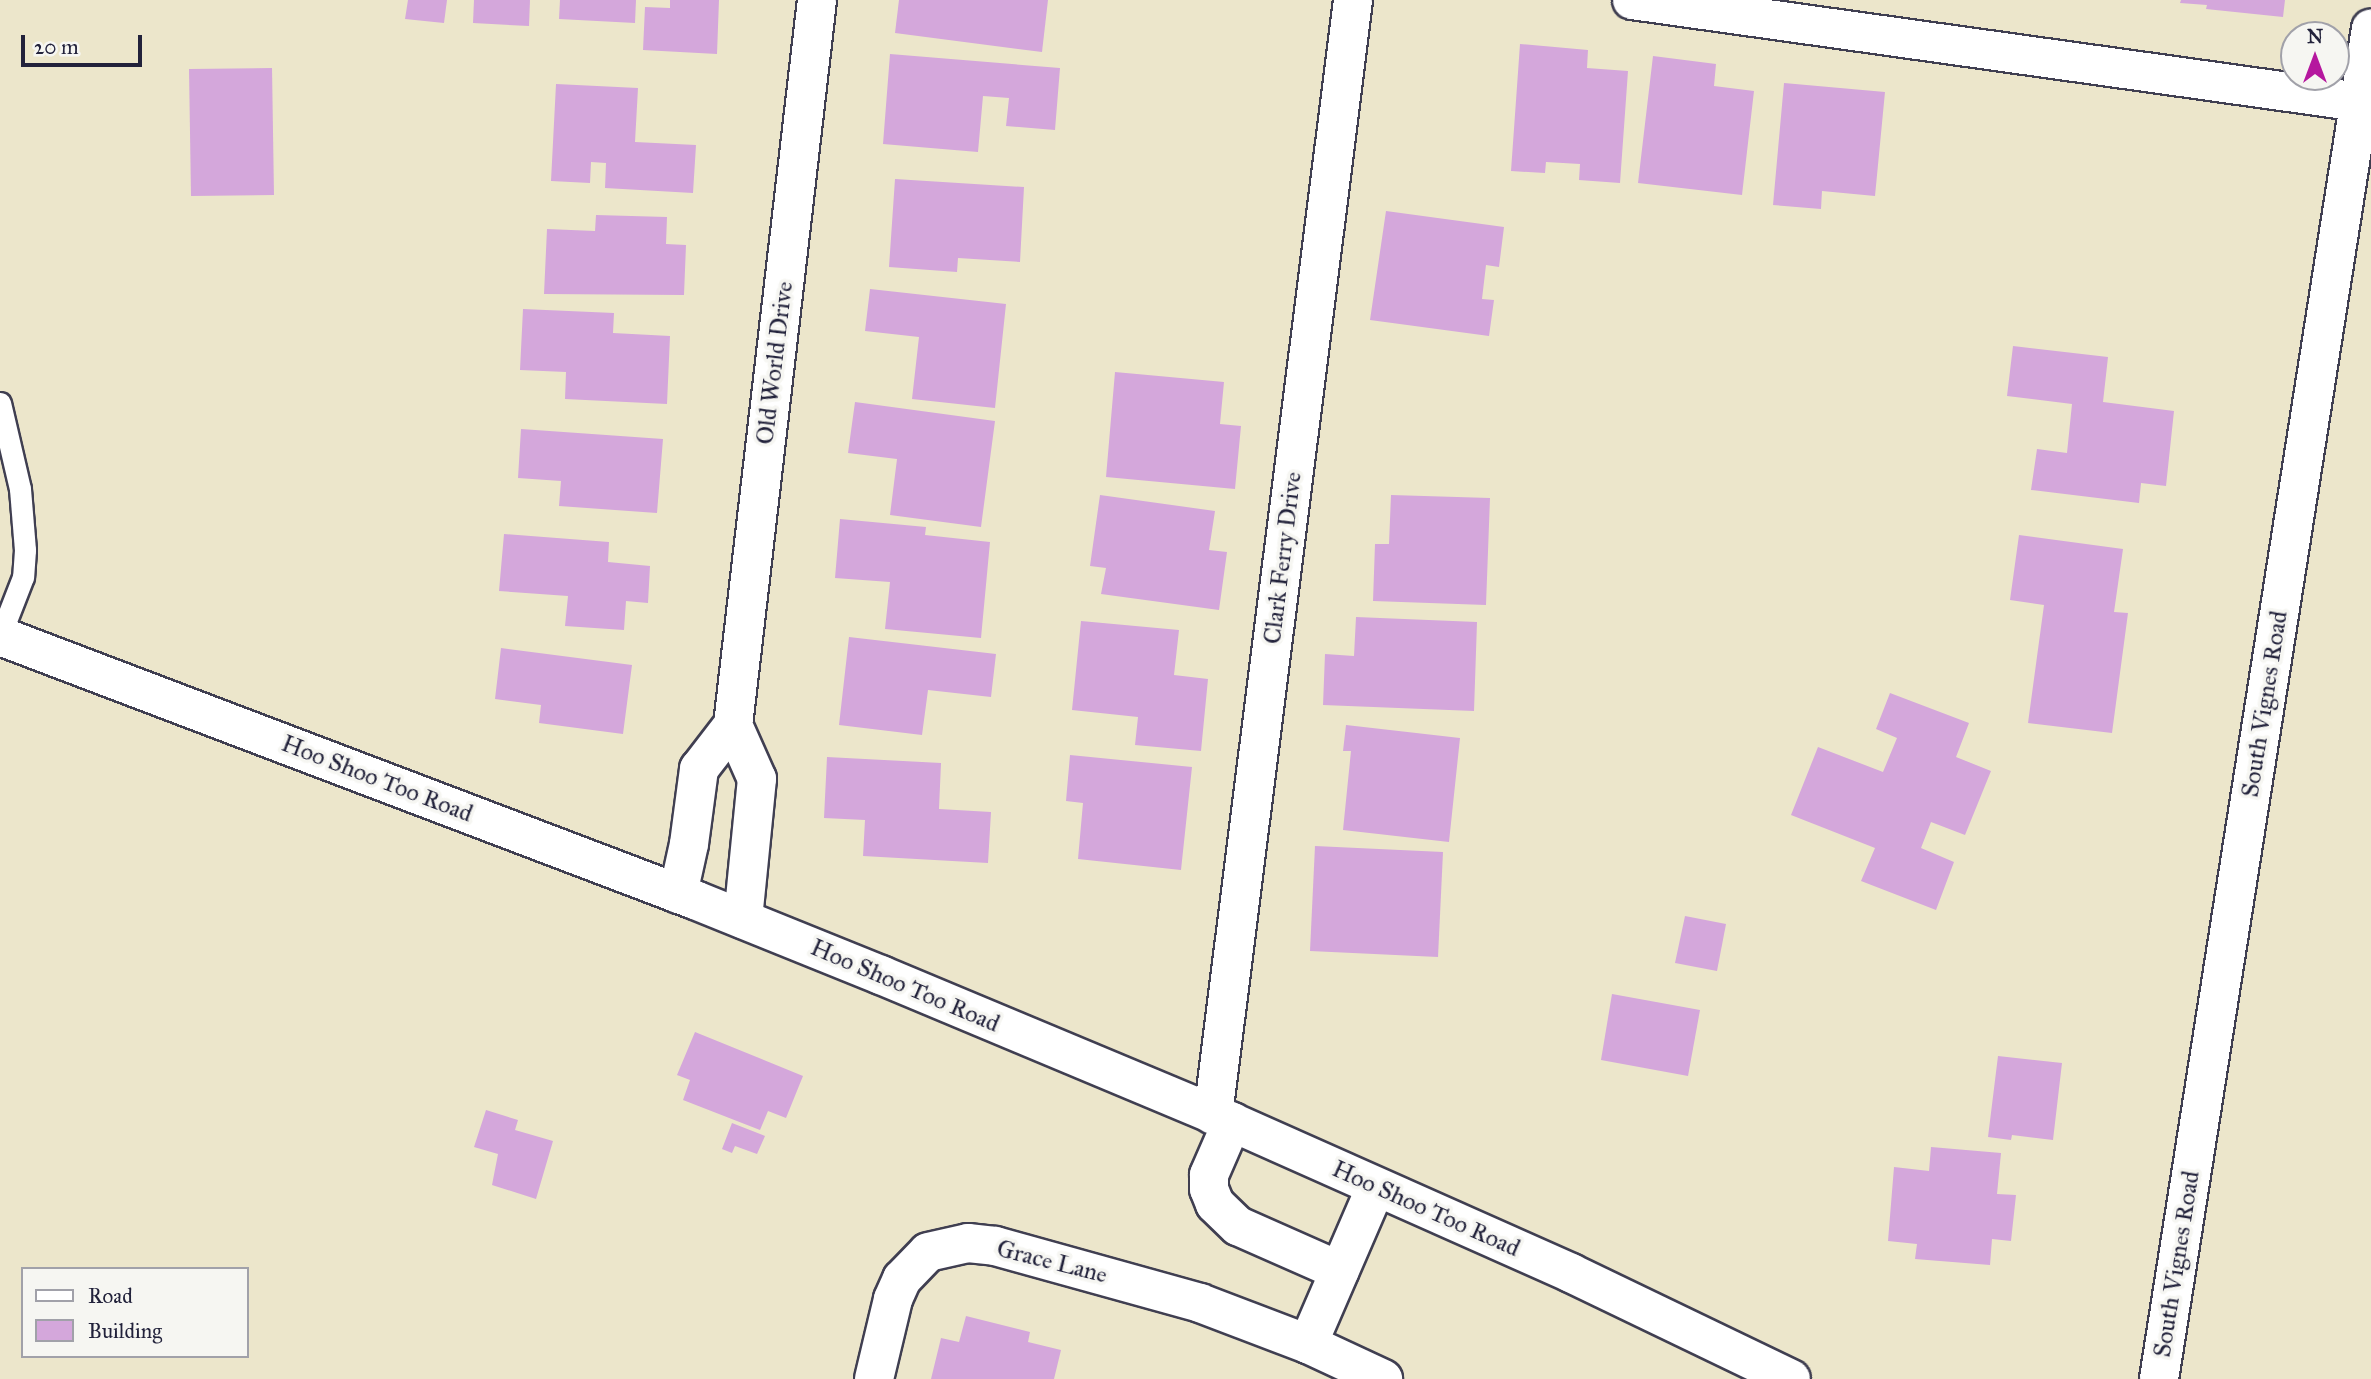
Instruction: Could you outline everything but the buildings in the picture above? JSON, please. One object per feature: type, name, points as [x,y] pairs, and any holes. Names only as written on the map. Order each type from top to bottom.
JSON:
[{"type":"street","name":"Old World Drive","points":[[733,725],[817,0]]},
{"type":"street","name":"Clark Ferry Drive","points":[[1340,1271],[1238,1226],[1215,1204],[1209,1189],[1209,1175],[1223,1119],[1353,0]]},
{"type":"street","points":[[1632,0],[2360,102]]},
{"type":"street","name":"South Vignes Road","points":[[2159,1379],[2371,29]]},
{"type":"street","name":"Hoo Shoo Too Road","points":[[0,636],[743,919],[1223,1119],[1376,1186],[1571,1273],[1791,1379]]},
{"type":"street","points":[[678,894],[689,844],[699,769],[733,725],[757,779],[743,919]]},
{"type":"street","points":[[1308,1344],[1376,1186]]},
{"type":"street","name":"Grace Lane","points":[[874,1379],[893,1299],[902,1279],[928,1252],[968,1243],[995,1246],[1174,1295],[1308,1344],[1383,1379]]},
{"type":"lane","points":[[0,403],[20,489],[25,550],[23,577],[0,636]]}]
